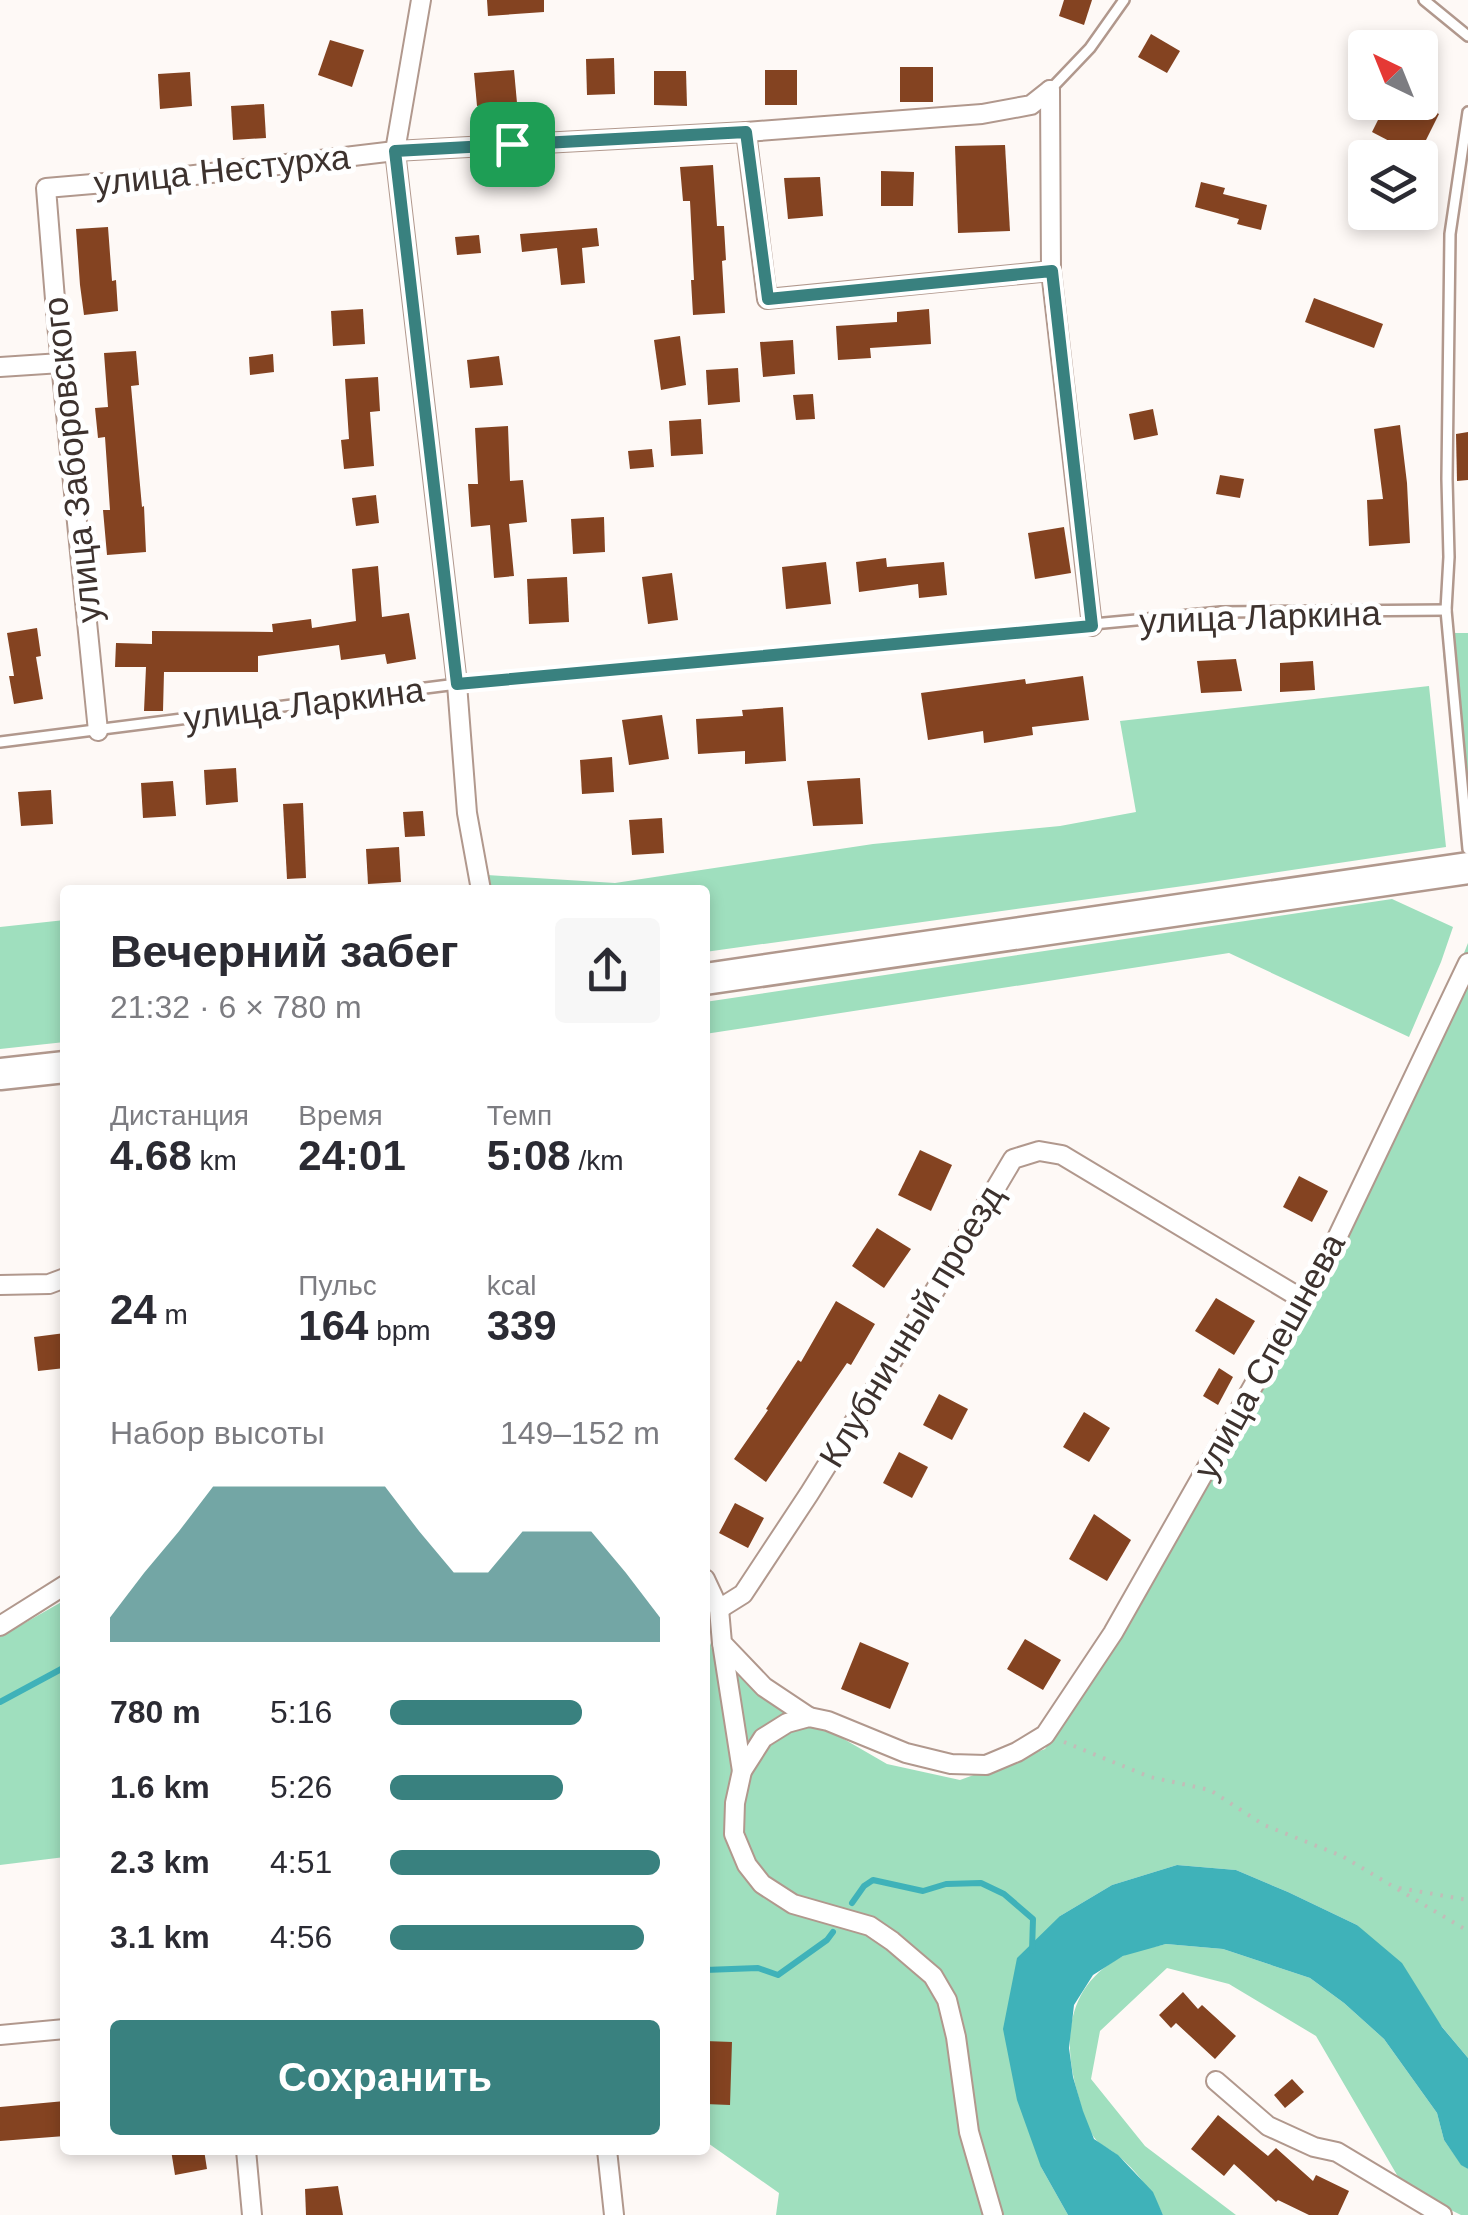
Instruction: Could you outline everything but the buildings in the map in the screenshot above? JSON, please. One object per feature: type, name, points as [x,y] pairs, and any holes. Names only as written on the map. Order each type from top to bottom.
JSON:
[{"type":"highway","points":[[710,977],[1468,868]]},
{"type":"highway","points":[[0,1074],[60,1068]]},
{"type":"street","points":[[422,0],[395,151],[457,684],[467,814],[479,885]]},
{"type":"street","points":[[1050,90],[1052,271],[1092,626]]},
{"type":"street","name":"улица Нестурха","points":[[46,188],[395,151],[746,132],[982,114],[1031,105],[1050,90]]},
{"type":"street","points":[[746,132],[768,299],[1052,271]]},
{"type":"street","name":"улица Заборовского","points":[[46,188],[98,731]]},
{"type":"street","points":[[0,368],[62,363]]},
{"type":"street","name":"улица Спешнева","points":[[1046,1735],[1113,1633],[1336,1240],[1468,963]]},
{"type":"street","name":"Клубничный проезд","points":[[718,1610],[743,1594],[896,1355],[1013,1159],[1039,1151],[1062,1154],[1302,1298]]},
{"type":"street","points":[[0,1285],[50,1284],[60,1280]]},
{"type":"street","points":[[0,1626],[60,1588]]},
{"type":"street","points":[[710,1591],[718,1610],[742,1771],[734,1834],[746,1865],[762,1884],[793,1904],[870,1926],[933,1976],[947,2000],[969,2132],[993,2215]]},
{"type":"street","points":[[722,1643],[764,1687],[810,1717],[828,1720],[906,1753],[951,1764],[986,1765],[1046,1735]]},
{"type":"street","points":[[742,1771],[763,1738],[787,1723],[810,1717]]},
{"type":"street","points":[[0,2034],[60,2029]]},
{"type":"street","points":[[1216,2082],[1268,2126],[1314,2148],[1338,2152],[1442,2215]]},
{"type":"street","points":[[246,2155],[252,2215]]},
{"type":"street","points":[[608,2155],[614,2215]]},
{"type":"lane","points":[[1050,90],[1090,48],[1124,0]]},
{"type":"lane","points":[[1424,0],[1468,36]]},
{"type":"lane","points":[[1468,112],[1450,234],[1446,610],[1468,849]]},
{"type":"lane","name":"улица Ларкина","points":[[0,742],[457,684],[1222,612],[1446,610]]},
{"type":"path","points":[[1046,1735],[1150,1778],[1210,1790],[1264,1825],[1342,1856],[1468,1931]]},
{"type":"path","points":[[1396,1888],[1468,1900]]},
{"type":"green space","points":[[1451,633],[1468,633],[1468,840],[1443,653]]},
{"type":"green space","points":[[1429,686],[1446,847],[710,951],[710,885],[488,885],[487,875],[615,883],[873,844],[1060,826],[1136,812],[1120,721]]},
{"type":"green space","points":[[1392,899],[1453,927],[1409,1037],[1229,953],[710,1033],[710,1001]]},
{"type":"green space","points":[[60,921],[60,1043],[0,1049],[0,927]]},
{"type":"green space","points":[[1468,943],[1468,2058],[1357,1925],[1236,1870],[1177,1865],[1112,1885],[1060,1916],[1041,2167],[1068,2215],[776,2215],[779,2193],[710,2145],[710,1642],[715,1658],[732,1660],[785,1705],[887,1764],[960,1780],[1045,1749],[1124,1632],[1305,1296],[1427,1046]]},
{"type":"green space","points":[[60,1603],[60,1858],[0,1865],[0,1637]]},
{"type":"green space","points":[[1166,1944],[1223,1949],[1310,1978],[1344,2003],[1384,2039],[1437,2113],[1444,2140],[1468,2169],[1468,2215],[1404,2187],[1316,2036],[1229,1984],[1167,1968],[1100,2031],[1091,2079],[1145,2146],[1236,2215],[1163,2215],[1137,2174],[1097,2141],[1090,2130],[1072,2071],[1070,2032],[1080,1997],[1103,1969],[1121,1957]]},
{"type":"water","points":[[1177,1865],[1236,1870],[1288,1892],[1357,1925],[1402,1963],[1442,2027],[1468,2058],[1468,2169],[1444,2140],[1437,2113],[1384,2039],[1344,2003],[1310,1978],[1223,1949],[1166,1944],[1123,1956],[1093,1975],[1074,2005],[1069,2048],[1073,2077],[1094,2139],[1118,2155],[1153,2192],[1163,2215],[1068,2215],[1041,2167],[1017,2100],[1003,2029],[1017,1958],[1060,1916],[1112,1885]]},
{"type":"waterway","points":[[0,1702],[60,1670]]},
{"type":"waterway","points":[[852,1903],[873,1880],[923,1891],[946,1884],[981,1883],[1004,1894],[1033,1919],[1032,1951]]},
{"type":"waterway","points":[[710,1970],[758,1968],[778,1975],[833,1932]]},
{"type":"route","points":[[746,132],[768,299],[1052,271],[1092,626],[457,684],[395,151],[512,144],[746,132]]}]
